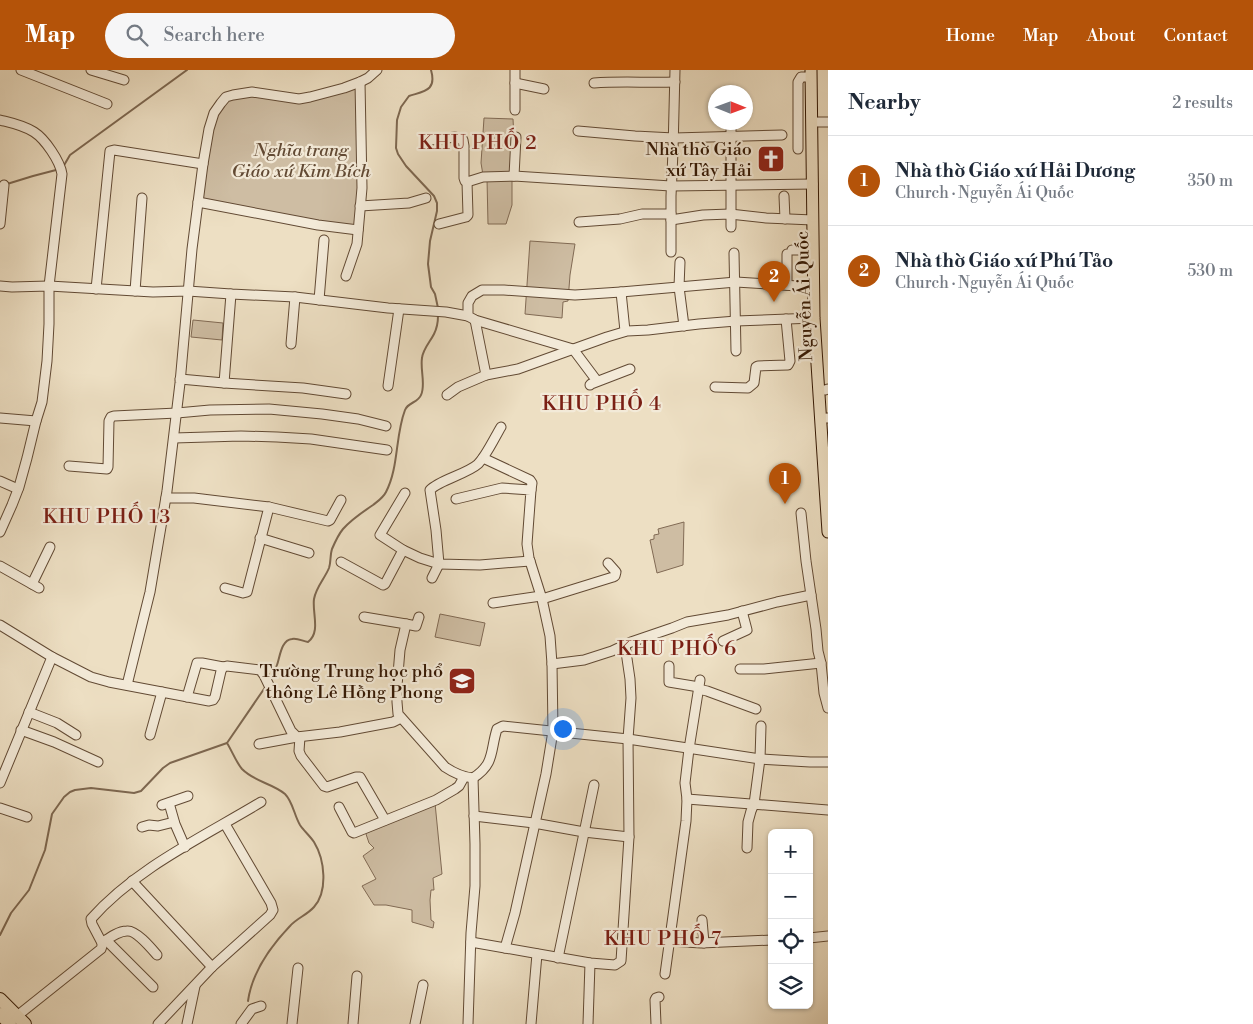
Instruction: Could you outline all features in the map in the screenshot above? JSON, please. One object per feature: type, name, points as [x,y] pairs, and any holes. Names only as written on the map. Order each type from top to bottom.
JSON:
[{"type":"highway","points":[[0,999],[17,1021]]},
{"type":"highway","points":[[0,1014],[17,1021]]},
{"type":"main road","name":"Nguyễn Ái Quốc","points":[[814,72],[823,122],[817,314],[828,532]]},
{"type":"main road","name":"Nguyễn Ái Quốc","points":[[814,72],[812,184],[814,287],[827,389],[828,432]]},
{"type":"street","points":[[21,70],[107,104]]},
{"type":"street","points":[[91,70],[124,80]]},
{"type":"street","points":[[128,685],[150,592],[166,498],[177,413],[198,202],[209,129],[214,113],[226,97],[252,92],[299,99],[344,88],[368,78],[377,70]]},
{"type":"street","points":[[515,110],[516,70]]},
{"type":"street","points":[[671,252],[675,70]]},
{"type":"street","points":[[798,149],[798,82],[802,77],[814,72]]},
{"type":"street","points":[[594,83],[620,81],[675,82]]},
{"type":"street","points":[[346,276],[357,244],[362,188],[360,82]]},
{"type":"street","points":[[516,83],[544,89]]},
{"type":"street","points":[[0,120],[22,126],[36,133],[60,164],[62,174],[49,286],[49,324],[45,385],[18,489],[0,532]]},
{"type":"street","points":[[730,227],[732,130]]},
{"type":"street","points":[[578,131],[674,138],[782,135]]},
{"type":"street","points":[[514,176],[516,137]]},
{"type":"street","points":[[431,140],[455,138],[463,140],[464,146],[464,178],[467,182],[468,214],[463,219],[439,224]]},
{"type":"street","points":[[96,289],[110,151],[114,150],[203,164]]},
{"type":"street","points":[[467,182],[483,177],[514,176],[671,186],[812,184]]},
{"type":"street","points":[[0,224],[4,185]]},
{"type":"street","points":[[784,196],[785,219]]},
{"type":"street","points":[[135,291],[142,198]]},
{"type":"street","points":[[360,206],[409,203],[426,198]]},
{"type":"street","points":[[198,202],[318,225],[358,230]]},
{"type":"street","points":[[579,222],[620,219],[642,214],[671,217],[730,214],[748,217],[813,220]]},
{"type":"street","points":[[319,300],[324,240]]},
{"type":"street","points":[[787,285],[789,252],[813,250]]},
{"type":"street","points":[[734,253],[736,351]]},
{"type":"street","points":[[680,262],[679,287],[684,326]]},
{"type":"street","points":[[486,375],[468,303],[472,296],[482,290],[575,296],[736,282],[814,287]]},
{"type":"street","points":[[0,286],[49,286],[153,292],[188,291],[295,297],[399,309],[446,312],[573,349],[593,383],[630,369]]},
{"type":"street","points":[[621,292],[626,332]]},
{"type":"street","points":[[224,383],[231,294]]},
{"type":"street","points":[[291,344],[295,297]]},
{"type":"street","points":[[388,386],[399,309]]},
{"type":"street","points":[[447,395],[458,387],[486,375],[518,370],[573,349],[626,332],[817,314]]},
{"type":"street","points":[[714,387],[748,388],[754,383],[756,367],[790,364],[786,318]]},
{"type":"street","points":[[180,379],[312,389],[346,394]]},
{"type":"street","points":[[69,466],[107,469],[109,421],[111,417],[123,415],[269,409],[331,415],[386,426]]},
{"type":"street","points":[[0,418],[36,422]]},
{"type":"street","points":[[432,578],[439,564],[430,490],[434,486],[476,465],[483,458],[502,427]]},
{"type":"street","points":[[174,438],[277,436],[387,450]]},
{"type":"street","points":[[483,458],[532,482],[527,544],[530,561],[542,597],[550,636],[552,664],[553,731],[546,774],[505,948]]},
{"type":"street","points":[[0,481],[18,489]]},
{"type":"street","points":[[456,500],[502,488],[532,490]]},
{"type":"street","points":[[405,493],[380,535],[403,550],[439,564],[480,565],[530,561]]},
{"type":"street","points":[[166,498],[194,498],[269,506],[328,521],[341,500]]},
{"type":"street","points":[[226,588],[243,593],[247,592],[269,506]]},
{"type":"street","points":[[801,513],[818,651],[828,708]]},
{"type":"street","points":[[260,538],[309,553]]},
{"type":"street","points":[[0,566],[36,586],[50,547]]},
{"type":"street","points":[[341,562],[383,585],[403,550]]},
{"type":"street","points":[[494,603],[542,597],[613,577],[616,572],[608,563]]},
{"type":"street","points":[[552,664],[584,660],[687,622],[728,615],[811,595]]},
{"type":"street","points":[[723,641],[747,630],[742,611]]},
{"type":"street","points":[[364,617],[416,626],[419,617]]},
{"type":"street","points":[[406,624],[400,650],[397,686],[398,714],[436,754],[445,767],[454,773],[468,778]]},
{"type":"street","points":[[0,625],[92,677],[187,697],[213,700],[223,667]]},
{"type":"street","points":[[470,942],[590,963],[615,965],[622,961],[629,838],[628,739],[631,698],[625,645]]},
{"type":"street","points":[[0,782],[52,656]]},
{"type":"street","points":[[187,697],[197,663],[260,670],[291,731],[299,737]]},
{"type":"street","points":[[740,669],[764,669],[821,663]]},
{"type":"street","points":[[670,666],[669,682],[699,685],[707,691],[756,709]]},
{"type":"street","points":[[665,974],[686,821],[687,799],[685,783],[699,685]]},
{"type":"street","points":[[150,735],[162,692]]},
{"type":"street","points":[[29,712],[57,723],[76,735]]},
{"type":"street","points":[[259,744],[340,732],[393,722],[401,718]]},
{"type":"street","points":[[339,807],[354,833],[436,800],[486,767],[490,760],[497,729],[508,726],[628,739],[760,759],[828,762]]},
{"type":"street","points":[[746,848],[748,822],[754,804],[760,759],[761,726]]},
{"type":"street","points":[[21,730],[54,742],[98,762]]},
{"type":"street","points":[[299,737],[301,756],[324,786],[360,777],[385,820]]},
{"type":"street","points":[[468,778],[474,816],[475,844],[475,886],[470,942],[468,1024]]},
{"type":"street","points":[[558,958],[594,785]]},
{"type":"street","points":[[185,847],[165,804],[188,796]]},
{"type":"street","points":[[687,799],[828,810]]},
{"type":"street","points":[[153,987],[104,942],[92,924],[91,919],[132,881],[260,802]]},
{"type":"street","points":[[0,808],[27,817]]},
{"type":"street","points":[[474,816],[534,823],[629,838]]},
{"type":"street","points":[[142,827],[174,822]]},
{"type":"street","points":[[158,1024],[212,967],[270,915],[273,910],[272,903],[225,824]]},
{"type":"street","points":[[132,881],[212,967]]},
{"type":"street","points":[[702,920],[704,943]]},
{"type":"street","points":[[17,1021],[101,949],[104,942],[119,933],[130,931],[135,933],[157,955]]},
{"type":"street","points":[[813,938],[828,936]]},
{"type":"street","points":[[669,941],[704,943],[768,940]]},
{"type":"street","points":[[532,1024],[537,954]]},
{"type":"street","points":[[588,1024],[590,963]]},
{"type":"street","points":[[292,1024],[298,968]]},
{"type":"street","points":[[353,1024],[357,976]]},
{"type":"street","points":[[415,1024],[423,985]]},
{"type":"street","points":[[187,1024],[195,986]]},
{"type":"street","points":[[656,1024],[655,1000],[659,997]]},
{"type":"street","points":[[241,1024],[252,1009],[261,1006]]},
{"type":"green space","name":"Nghĩa trang Giáo xứ Kim Bích","points":[[358,85],[360,188],[356,228],[200,201],[205,165],[216,114],[227,99],[242,95],[297,101]]},
{"type":"green space","points":[[484,118],[513,119],[512,174],[483,175],[481,163]]},
{"type":"green space","points":[[512,178],[512,205],[506,224],[488,224],[487,179]]},
{"type":"green space","points":[[530,241],[575,244],[568,301],[563,302],[562,318],[525,314]]},
{"type":"green space","points":[[193,320],[223,323],[222,340],[191,337]]},
{"type":"green space","points":[[684,522],[683,565],[657,573],[650,540],[654,539],[654,535],[659,534],[658,529]]},
{"type":"green space","points":[[440,614],[485,623],[480,646],[435,637]]},
{"type":"green space","points":[[435,803],[442,874],[433,878],[434,890],[431,890],[431,920],[434,922],[433,928],[412,922],[412,910],[386,905],[374,905],[362,886],[376,879],[363,856],[374,848],[369,843],[365,831]]},
{"type":"waterway","points":[[63,167],[70,155],[187,70]]},
{"type":"waterway","points":[[431,70],[431,86],[424,91],[409,96],[401,107],[397,120],[396,148],[406,166],[434,196],[437,203],[428,264],[431,287],[435,294],[438,308]]},
{"type":"waterway","points":[[7,184],[56,170]]},
{"type":"waterway","points":[[270,680],[285,642],[294,639],[308,642],[312,638],[315,628],[315,595],[329,568],[332,549],[343,529],[357,516],[379,501],[386,492],[393,472],[406,407],[420,398],[423,382],[423,355],[435,332],[438,316]]},
{"type":"waterway","points":[[248,1001],[253,980],[263,961],[290,926],[314,907],[323,884],[323,866],[318,849],[300,825],[288,797],[278,789],[244,771],[227,743],[266,686]]},
{"type":"waterway","points":[[0,935],[11,913],[29,890],[45,850],[52,814],[64,797],[75,790],[91,788],[134,793],[141,791],[170,763],[227,743]]},
{"type":"place","name":"Nhà thờ Giáo xứ Tây Hải","points":[[771,159]]},
{"type":"place","name":"Nhà thờ Giáo xứ Phú Tảo","points":[[774,302]]},
{"type":"place","name":"Nhà thờ Giáo xứ Hải Dương","points":[[785,504]]},
{"type":"place","name":"Trường Trung học phổ thông Lê Hồng Phong","points":[[462,681]]},
{"type":"district","name":"KHU PHỐ 2","points":[[478,142]]},
{"type":"district","name":"KHU PHỐ 4","points":[[602,403]]},
{"type":"district","name":"KHU PHỐ 13","points":[[107,516]]},
{"type":"district","name":"KHU PHỐ 6","points":[[677,648]]},
{"type":"district","name":"KHU PHỐ 7","points":[[663,938]]}]
